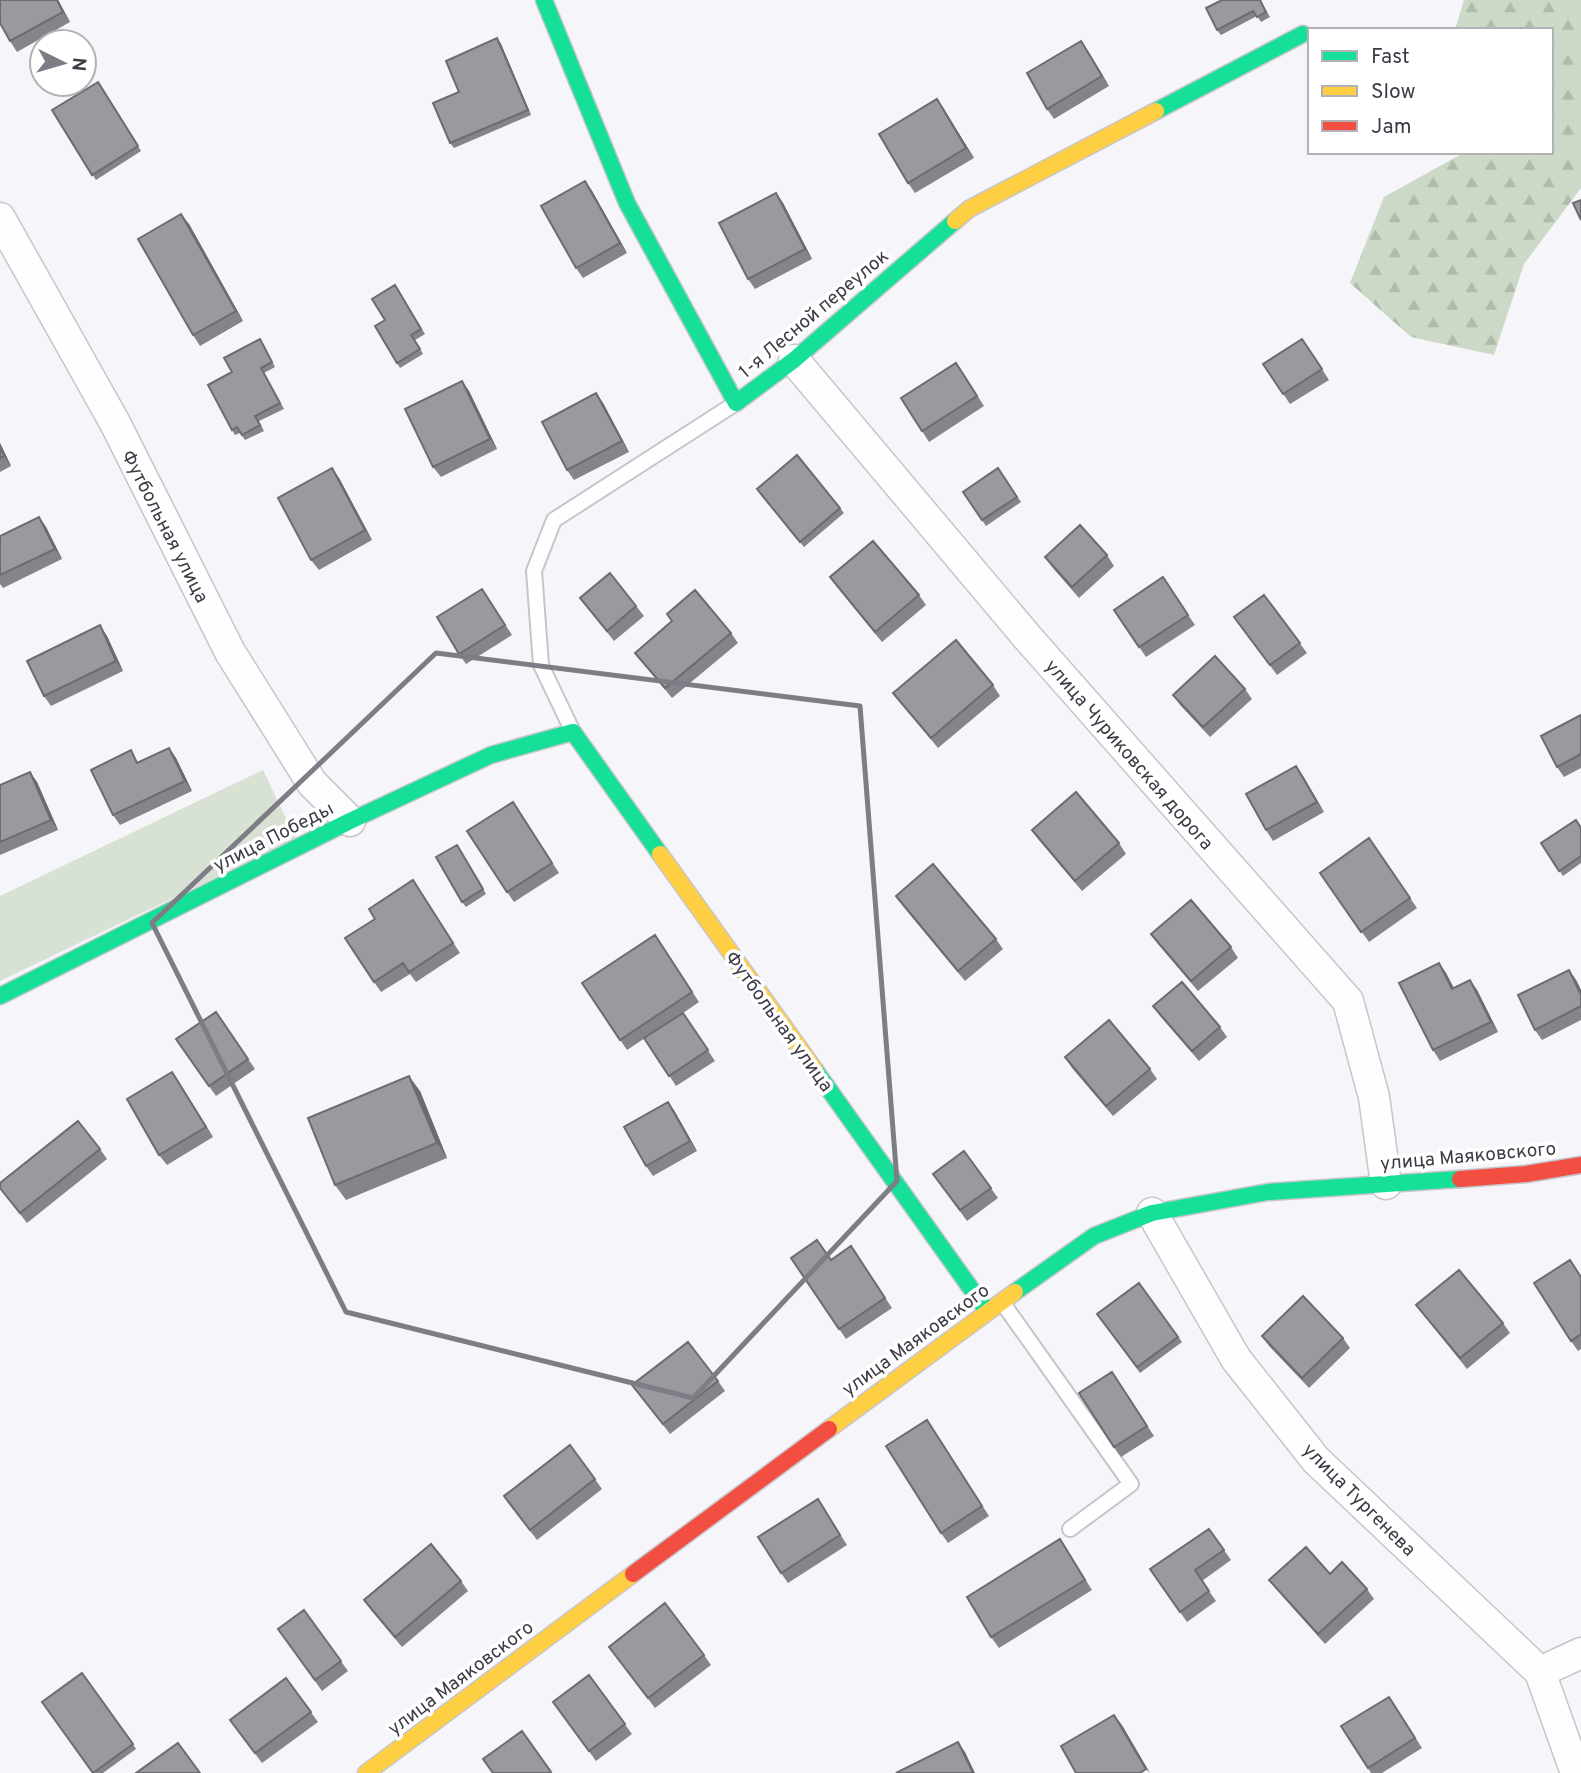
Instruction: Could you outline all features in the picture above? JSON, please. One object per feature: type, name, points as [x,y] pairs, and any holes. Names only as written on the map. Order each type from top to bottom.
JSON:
[{"type":"street","name":"1-я Лесной переулок","points":[[544,0],[627,203],[736,403],[794,360],[969,209],[1303,34]]},
{"type":"street","name":"Футбольная улица","points":[[0,218],[115,423],[230,652],[312,783],[350,821]]},
{"type":"street","name":"улица Чуриковская дорога","points":[[794,360],[1028,638],[1348,1001],[1374,1097],[1386,1184]]},
{"type":"street","name":"Футбольная улица","points":[[573,732],[987,1311]]},
{"type":"street","name":"улица Победы","points":[[0,996],[350,821],[491,755],[573,732]]},
{"type":"street","name":"улица Маяковского","points":[[366,1773],[987,1311],[1094,1236],[1152,1213],[1268,1192],[1526,1174],[1581,1165]]},
{"type":"street","name":"улица Тургенева","points":[[1152,1213],[1236,1359],[1316,1460],[1540,1672],[1576,1773]]},
{"type":"street","points":[[1540,1672],[1581,1653]]},
{"type":"lane","points":[[573,732],[541,664],[534,571],[554,520],[736,403]]},
{"type":"lane","points":[[1002,1301],[1131,1484],[1070,1529]]},
{"type":"highlighted area","points":[[436,653],[860,706],[897,1181],[693,1398],[346,1312],[152,923]]},
{"type":"green space","points":[[1464,0],[1581,0],[1581,188],[1524,264],[1494,355],[1411,337],[1350,283],[1384,197],[1461,154],[1553,154],[1553,28],[1456,28]]},
{"type":"green space","points":[[263,770],[296,839],[0,981],[0,896]]},
{"type":"building","points":[[0,0],[57,0],[63,12],[34,28],[28,28],[28,31],[10,41],[0,23]]},
{"type":"building","points":[[1222,0],[1260,0],[1266,12],[1257,17],[1253,11],[1217,30],[1206,8]]},
{"type":"building","points":[[497,38],[528,110],[450,143],[433,103],[459,92],[446,61]]},
{"type":"building","points":[[1081,41],[1102,76],[1047,109],[1027,73]]},
{"type":"building","points":[[98,82],[138,146],[92,175],[52,110],[72,98],[98,98]]},
{"type":"building","points":[[937,99],[966,148],[908,183],[879,134]]},
{"type":"building","points":[[585,181],[620,243],[576,268],[541,206]]},
{"type":"building","points":[[776,193],[805,249],[748,279],[719,223]]},
{"type":"building","points":[[1581,200],[1581,220],[1573,203]]},
{"type":"building","points":[[181,214],[236,311],[193,335],[138,239]]},
{"type":"building","points":[[395,285],[421,329],[411,335],[420,349],[397,363],[375,326],[385,320],[372,299]]},
{"type":"building","points":[[260,339],[272,362],[261,368],[280,403],[255,416],[260,425],[242,435],[237,427],[232,430],[208,385],[232,372],[224,358]]},
{"type":"building","points":[[1302,339],[1322,369],[1283,394],[1263,364]]},
{"type":"building","points":[[956,363],[977,396],[922,431],[901,398]]},
{"type":"building","points":[[462,381],[490,439],[433,467],[405,409]]},
{"type":"building","points":[[596,393],[622,441],[567,470],[542,422]]},
{"type":"building","points":[[797,455],[840,508],[800,542],[757,489]]},
{"type":"building","points":[[332,468],[365,530],[311,560],[278,498]]},
{"type":"building","points":[[998,468],[1017,497],[982,520],[963,492]]},
{"type":"building","points":[[39,517],[55,549],[0,575],[0,536]]},
{"type":"building","points":[[1080,525],[1107,555],[1072,587],[1045,557]]},
{"type":"building","points":[[873,541],[919,595],[875,632],[830,577]]},
{"type":"building","points":[[610,573],[636,606],[607,631],[580,598]]},
{"type":"building","points":[[1163,577],[1188,615],[1139,647],[1114,610]]},
{"type":"building","points":[[482,589],[505,625],[459,654],[437,617]]},
{"type":"building","points":[[695,590],[731,633],[665,688],[635,653],[672,621],[667,614]]},
{"type":"building","points":[[1264,595],[1300,643],[1270,665],[1234,617]]},
{"type":"building","points":[[100,625],[116,661],[44,696],[27,661]]},
{"type":"building","points":[[956,640],[993,685],[931,738],[893,693]]},
{"type":"building","points":[[1215,656],[1245,689],[1203,727],[1173,695]]},
{"type":"building","points":[[1581,715],[1581,754],[1557,767],[1541,736]]},
{"type":"building","points":[[169,748],[185,781],[113,815],[91,770],[131,750],[137,763]]},
{"type":"building","points":[[1296,766],[1317,802],[1266,830],[1246,794]]},
{"type":"building","points":[[30,772],[51,820],[0,842],[0,785]]},
{"type":"building","points":[[1076,792],[1119,843],[1075,881],[1032,830]]},
{"type":"building","points":[[513,802],[552,863],[507,892],[467,831]]},
{"type":"building","points":[[1576,820],[1581,828],[1581,856],[1559,871],[1541,843]]},
{"type":"building","points":[[1369,838],[1410,898],[1361,932],[1320,873]]},
{"type":"building","points":[[457,845],[483,889],[462,902],[436,857]]},
{"type":"building","points":[[933,864],[996,939],[958,971],[896,896]]},
{"type":"building","points":[[413,880],[453,943],[409,972],[403,963],[374,982],[345,938],[375,919],[369,909]]},
{"type":"building","points":[[1191,900],[1231,947],[1191,981],[1151,934]]},
{"type":"building","points":[[655,935],[692,992],[620,1040],[582,983]]},
{"type":"building","points":[[1439,963],[1452,989],[1470,980],[1491,1022],[1433,1050],[1399,983]]},
{"type":"building","points":[[1569,970],[1581,995],[1581,1006],[1535,1030],[1518,995]]},
{"type":"building","points":[[1182,982],[1220,1027],[1192,1051],[1153,1006]]},
{"type":"building","points":[[216,1012],[248,1059],[209,1086],[176,1039]]},
{"type":"building","points":[[683,1013],[708,1050],[669,1076],[644,1038]]},
{"type":"building","points":[[1109,1020],[1150,1069],[1106,1106],[1065,1057]]},
{"type":"building","points":[[172,1072],[206,1127],[159,1155],[127,1099]]},
{"type":"building","points":[[409,1076],[437,1143],[335,1185],[308,1118]]},
{"type":"building","points":[[668,1102],[690,1141],[646,1166],[624,1127]]},
{"type":"building","points":[[78,1121],[100,1149],[20,1213],[0,1188],[0,1183]]},
{"type":"building","points":[[964,1151],[991,1188],[960,1210],[933,1174]]},
{"type":"building","points":[[817,1240],[831,1260],[851,1246],[885,1298],[839,1329],[791,1258]]},
{"type":"building","points":[[1570,1260],[1581,1277],[1581,1334],[1571,1341],[1534,1283]]},
{"type":"building","points":[[1459,1270],[1503,1323],[1460,1358],[1416,1305]]},
{"type":"building","points":[[1139,1283],[1178,1337],[1137,1367],[1097,1314]]},
{"type":"building","points":[[1303,1296],[1343,1338],[1302,1378],[1262,1336]]},
{"type":"building","points":[[688,1342],[718,1381],[663,1424],[632,1385]]},
{"type":"building","points":[[1112,1372],[1147,1426],[1114,1447],[1079,1393]]},
{"type":"building","points":[[927,1420],[982,1506],[941,1533],[886,1446]]},
{"type":"building","points":[[570,1445],[595,1479],[530,1530],[504,1496]]},
{"type":"building","points":[[818,1499],[840,1535],[781,1573],[758,1537]]},
{"type":"building","points":[[1209,1529],[1224,1550],[1195,1570],[1209,1591],[1180,1612],[1150,1569]]},
{"type":"building","points":[[1060,1539],[1085,1580],[991,1637],[967,1597]]},
{"type":"building","points":[[431,1544],[461,1581],[395,1637],[364,1600]]},
{"type":"building","points":[[1306,1547],[1330,1574],[1342,1562],[1367,1589],[1318,1634],[1269,1580]]},
{"type":"building","points":[[665,1603],[704,1655],[648,1698],[609,1647]]},
{"type":"building","points":[[304,1610],[341,1661],[315,1680],[278,1629]]},
{"type":"building","points":[[82,1673],[133,1744],[93,1773],[42,1702]]},
{"type":"building","points":[[589,1675],[625,1724],[589,1751],[553,1702]]},
{"type":"building","points":[[286,1678],[311,1712],[255,1753],[230,1720]]},
{"type":"building","points":[[1389,1697],[1415,1738],[1368,1768],[1341,1726]]},
{"type":"building","points":[[1114,1715],[1146,1769],[1140,1773],[1076,1773],[1061,1746]]},
{"type":"building","points":[[522,1731],[551,1772],[493,1773],[483,1759]]},
{"type":"building","points":[[958,1742],[973,1773],[896,1773]]},
{"type":"building","points":[[178,1743],[200,1773],[136,1773]]},
{"type":"traffic: fast","points":[[544,0],[627,203],[736,403],[794,360],[955,221]]},
{"type":"traffic: fast","points":[[1156,111],[1303,34]]},
{"type":"traffic: fast","points":[[0,996],[350,821],[491,755],[573,732],[660,854]]},
{"type":"traffic: fast","points":[[815,1070],[987,1311]]},
{"type":"traffic: fast","points":[[1015,1292],[1094,1236],[1152,1213],[1268,1192],[1460,1179]]},
{"type":"traffic: slow","points":[[955,221],[969,209],[1156,111]]},
{"type":"traffic: slow","points":[[660,854],[815,1070]]},
{"type":"traffic: slow","points":[[829,1429],[1015,1292]]},
{"type":"traffic: slow","points":[[366,1773],[633,1574]]},
{"type":"traffic: jam","points":[[1460,1179],[1526,1174],[1581,1165]]},
{"type":"traffic: jam","points":[[633,1574],[829,1429]]}]
